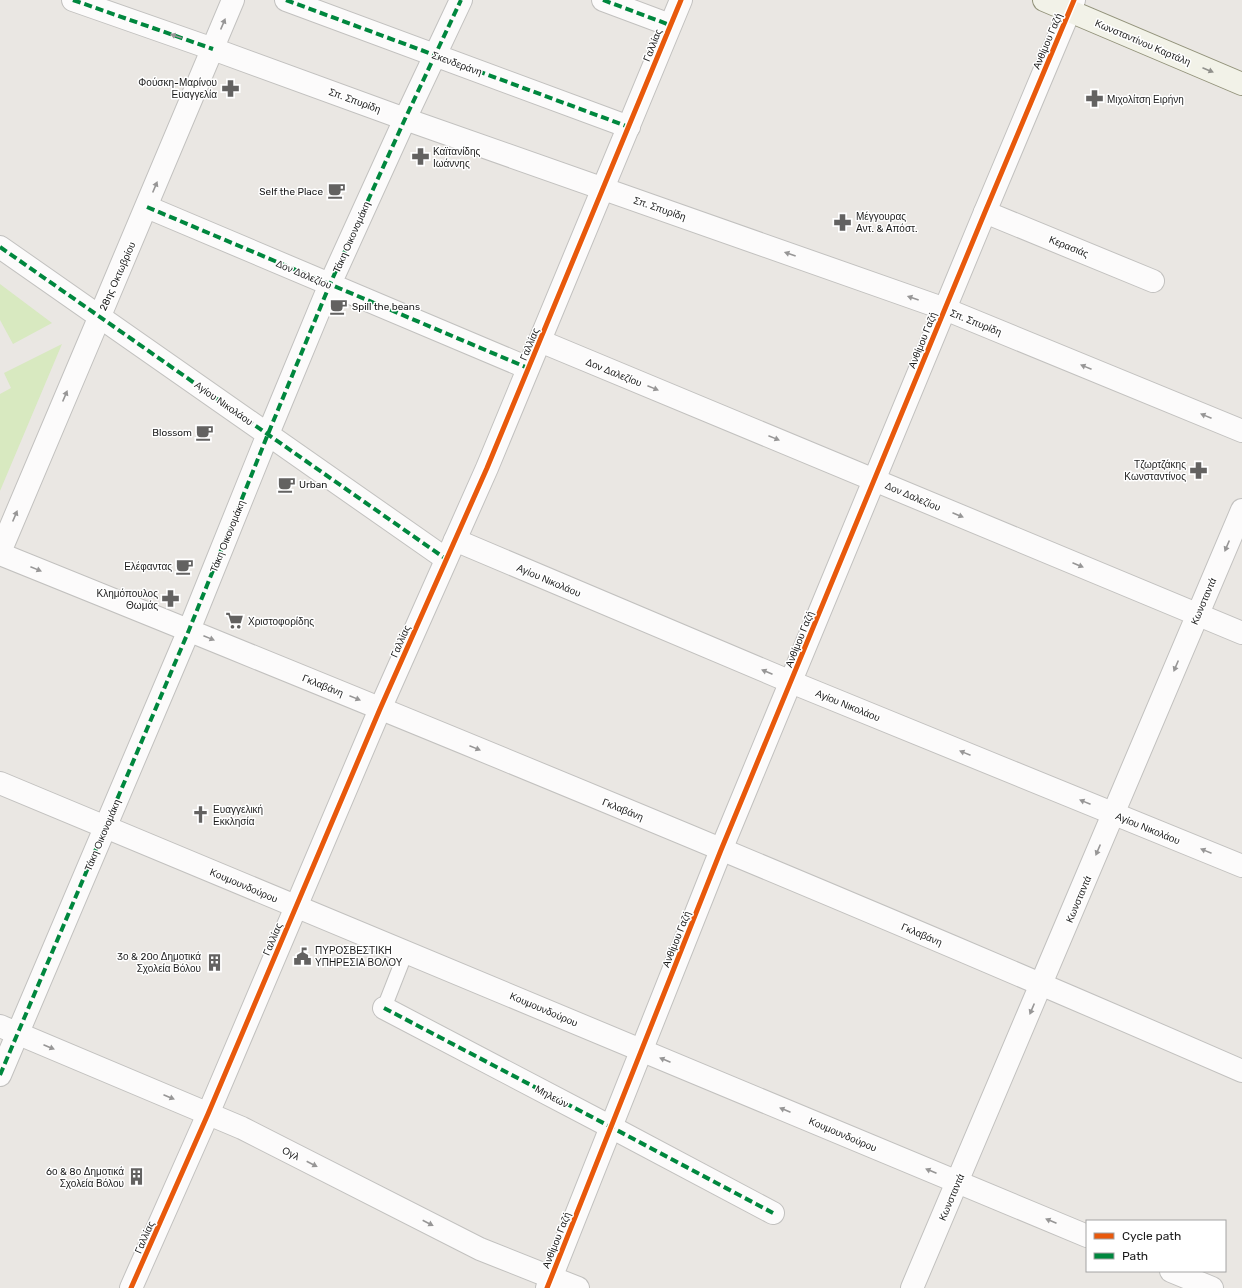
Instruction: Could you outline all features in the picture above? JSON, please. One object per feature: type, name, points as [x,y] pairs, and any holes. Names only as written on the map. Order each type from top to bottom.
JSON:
[{"type":"main road","name":"Κωνσταντίνου Καρτάλη","points":[[1044,0],[1072,5],[1242,84]]},
{"type":"street","name":"Σπ. Σπυρίδη","points":[[73,0],[945,309],[1242,431]]},
{"type":"street","name":"28ης Οκτωβρίου","points":[[0,553],[233,0]]},
{"type":"street","name":"Σκενδεράνη","points":[[286,0],[629,127]]},
{"type":"street","name":"Τάκη Οικονομάκη","points":[[0,1076],[9,1030],[106,827],[189,630],[330,284],[405,118],[461,0]]},
{"type":"street","points":[[603,0],[670,25]]},
{"type":"street","name":"Γαλλίας","points":[[131,1288],[208,1114],[380,709],[487,468],[604,189],[681,0]]},
{"type":"street","name":"Ανθίμου Γαζή","points":[[549,1283],[721,850],[1072,5]]},
{"type":"street","name":"Δον Δαλεζίου","points":[[147,207],[528,368]]},
{"type":"street","name":"Κερασιάς","points":[[985,212],[1153,281]]},
{"type":"street","name":"Αγίου Νικολάου","points":[[0,247],[268,434],[451,550],[792,682],[1242,866]]},
{"type":"street","name":"Δον Δαλεζίου","points":[[540,341],[1242,633]]},
{"type":"street","name":"Κωνσταντά","points":[[912,1288],[1242,510]]},
{"type":"street","name":"Γκλαβάνη","points":[[0,553],[721,850],[1042,984],[1242,1071]]},
{"type":"street","name":"Κουμουνδούρου","points":[[0,783],[1086,1236]]},
{"type":"street","name":"Μηλεών","points":[[384,1008],[773,1213]]},
{"type":"street","name":"Ογλ","points":[[9,1030],[242,1128],[549,1283],[578,1288]]},
{"type":"street","points":[[1173,1272],[1212,1288]]},
{"type":"lane","name":"Μηλεών","points":[[384,1008],[406,952]]},
{"type":"green space","points":[[0,284],[52,323],[13,344],[0,320]]},
{"type":"green space","points":[[62,344],[0,491],[0,394],[11,388],[4,373]]},
{"type":"marked path","points":[[73,0],[213,49]]},
{"type":"marked path","points":[[286,0],[629,127]]},
{"type":"marked path","points":[[0,1075],[189,630],[330,284],[461,0]]},
{"type":"marked path","points":[[603,0],[670,25]]},
{"type":"marked path","points":[[147,207],[528,368]]},
{"type":"marked path","points":[[0,247],[446,559]]},
{"type":"marked path","points":[[384,1008],[773,1213]]},
{"type":"cycle path","points":[[131,1288],[208,1114],[380,709],[487,468],[681,0]]},
{"type":"cycle path","points":[[547,1288],[721,850],[1074,0]]},
{"type":"place","name":"Φούσκη-Μαρίνου Ευαγγελία","points":[[230,88]]},
{"type":"place","name":"Μιχολίτση Ειρήνη","points":[[1094,99]]},
{"type":"place","name":"Καϊτανίδης Ιωάννης","points":[[420,157]]},
{"type":"place","name":"Self the Place","points":[[336,191]]},
{"type":"place","name":"Μέγγουρας Αντ. & Απόστ.","points":[[843,222]]},
{"type":"place","name":"Spill the beans","points":[[339,306]]},
{"type":"place","name":"Blossom","points":[[205,432]]},
{"type":"place","name":"Τζωρτζάκης Κωνσταντίνος","points":[[1199,470]]},
{"type":"place","name":"Urban","points":[[286,484]]},
{"type":"place","name":"Ελέφαντας","points":[[185,566]]},
{"type":"place","name":"Κλημόπουλος Θωμάς","points":[[171,599]]},
{"type":"place","name":"Χριστοφορίδης","points":[[235,621]]},
{"type":"place","name":"Ευαγγελική Εκκλησία","points":[[200,815]]},
{"type":"place","name":"ΠΥΡΟΣΒΕΣΤΙΚΗ ΥΠΗΡΕΣΙΑ ΒΟΛΟΥ","points":[[302,956]]},
{"type":"place","name":"3ο & 20ο Δημοτικά Σχολεία Βόλου","points":[[214,962]]},
{"type":"place","name":"6ο & 8ο Δημοτικά Σχολεία Βόλου","points":[[137,1177]]}]
